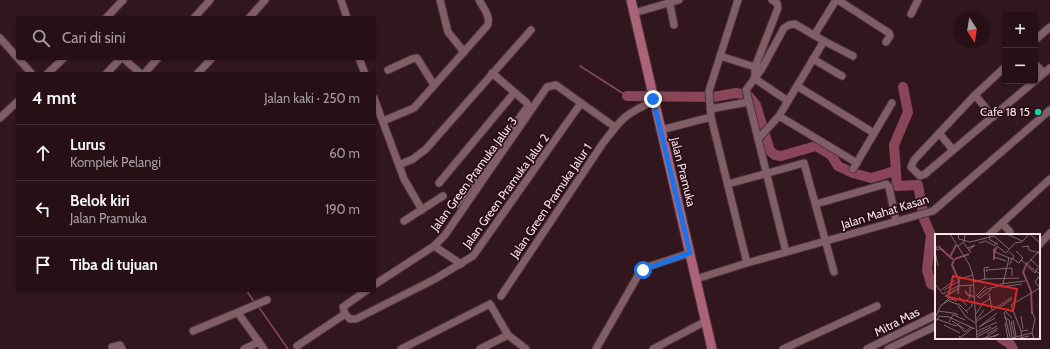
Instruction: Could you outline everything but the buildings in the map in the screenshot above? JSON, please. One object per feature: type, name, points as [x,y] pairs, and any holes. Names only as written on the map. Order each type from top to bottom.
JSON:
[{"type":"main road","name":"Jalan Pramuka","points":[[631,0],[712,349]]},
{"type":"street","points":[[108,16],[123,0]]},
{"type":"street","points":[[196,16],[210,0]]},
{"type":"street","points":[[251,16],[265,0]]},
{"type":"street","points":[[341,0],[345,16]]},
{"type":"street","points":[[440,0],[448,32],[464,52]]},
{"type":"street","points":[[383,121],[414,108],[489,23],[488,17],[479,0]]},
{"type":"street","points":[[634,14],[669,1],[679,0]]},
{"type":"street","points":[[738,0],[709,91],[711,117],[747,263]]},
{"type":"street","points":[[772,0],[777,3],[778,8],[755,77],[748,86],[747,97],[762,136],[766,173],[786,252]]},
{"type":"street","points":[[815,34],[837,0],[888,33],[890,36],[886,42]]},
{"type":"street","points":[[911,14],[918,0]]},
{"type":"street","points":[[669,1],[674,25]]},
{"type":"street","points":[[758,68],[786,26],[795,24],[853,56]]},
{"type":"street","points":[[1038,37],[1050,27]]},
{"type":"street","points":[[399,165],[413,159],[426,149],[531,30]]},
{"type":"street","points":[[0,38],[16,56]]},
{"type":"street","points":[[762,136],[779,116],[824,41]]},
{"type":"street","points":[[720,56],[758,68]]},
{"type":"street","points":[[388,70],[412,58],[417,58],[434,85]]},
{"type":"street","points":[[813,59],[842,76]]},
{"type":"street","points":[[20,60],[30,72]]},
{"type":"street","points":[[49,72],[62,60]]},
{"type":"street","points":[[108,72],[120,60]]},
{"type":"street","points":[[124,60],[140,72]]},
{"type":"street","points":[[144,72],[156,60]]},
{"type":"street","points":[[199,72],[210,60]]},
{"type":"street","points":[[360,60],[364,72]]},
{"type":"street","points":[[1038,67],[1044,74]]},
{"type":"street","points":[[1002,70],[975,95],[914,160],[912,169],[918,175],[923,176],[1050,68]]},
{"type":"street","points":[[457,204],[527,108],[527,103],[492,73]]},
{"type":"street","points":[[755,77],[788,101]]},
{"type":"street","name":"Jalan Green Pramuka Jalur 3","points":[[376,284],[434,246],[459,215],[547,87],[556,85],[581,103]]},
{"type":"street","points":[[797,86],[874,134]]},
{"type":"street","points":[[439,182],[514,93]]},
{"type":"street","points":[[975,95],[993,117]]},
{"type":"street","points":[[710,105],[747,97]]},
{"type":"street","name":"Jalan Green Pramuka Jalur 1","points":[[501,296],[621,119],[653,99]]},
{"type":"street","points":[[376,103],[410,192],[422,210]]},
{"type":"street","points":[[581,103],[616,127]]},
{"type":"street","name":"Jalan Green Pramuka Jalur 2","points":[[345,314],[350,319],[356,319],[461,264],[478,251],[581,103]]},
{"type":"street","points":[[0,118],[16,104]]},
{"type":"street","points":[[853,169],[892,104]]},
{"type":"street","name":"Jalan Mahat Kasan","points":[[696,279],[896,221],[927,214],[936,209],[1050,110]]},
{"type":"street","points":[[779,116],[857,163]]},
{"type":"street","points":[[660,130],[711,117]]},
{"type":"street","points":[[939,133],[953,150]]},
{"type":"street","points":[[728,184],[804,163],[834,272]]},
{"type":"street","points":[[990,234],[1050,179]]},
{"type":"street","points":[[816,204],[886,184],[889,187],[896,221]]},
{"type":"street","points":[[404,221],[443,196]]},
{"type":"street","points":[[1002,223],[1010,234]]},
{"type":"street","points":[[1040,244],[1050,233]]},
{"type":"street","points":[[434,246],[461,264]]},
{"type":"street","points":[[596,349],[640,272],[646,267],[690,253]]},
{"type":"street","points":[[297,346],[345,314],[342,306],[364,292]]},
{"type":"street","points":[[193,331],[267,300]]},
{"type":"street","points":[[401,349],[488,304],[492,306],[508,335],[526,349]]},
{"type":"street","points":[[783,349],[877,306]]},
{"type":"street","points":[[238,313],[264,349]]},
{"type":"street","name":"Mitra Mas","points":[[867,349],[935,316]]},
{"type":"street","points":[[653,349],[706,321]]},
{"type":"street","name":"Mitra Mas","points":[[889,349],[935,326]]},
{"type":"street","points":[[480,349],[508,335]]},
{"type":"street","points":[[886,340],[889,349]]},
{"type":"street","points":[[244,349],[259,342]]},
{"type":"street","points":[[112,347],[120,345],[122,349]]},
{"type":"waterway","points":[[580,66],[627,96]]},
{"type":"waterway","points":[[903,87],[908,112],[894,145],[897,186],[918,185],[924,219],[931,235],[927,270],[931,284],[935,286]]},
{"type":"waterway","points":[[627,96],[713,97],[736,93],[748,95],[756,105],[770,151],[775,155],[781,156],[816,146],[831,155],[838,166],[853,173],[871,178],[895,171]]},
{"type":"waterway","points":[[247,292],[255,303]]},
{"type":"waterway","points":[[258,306],[288,349]]},
{"type":"waterway","points":[[1002,339],[1010,344],[1013,349]]},
{"type":"place","name":"Cafe 18 15","points":[[1038,112]]},
{"type":"route","points":[[643,270],[646,267],[690,253],[653,99]]}]
